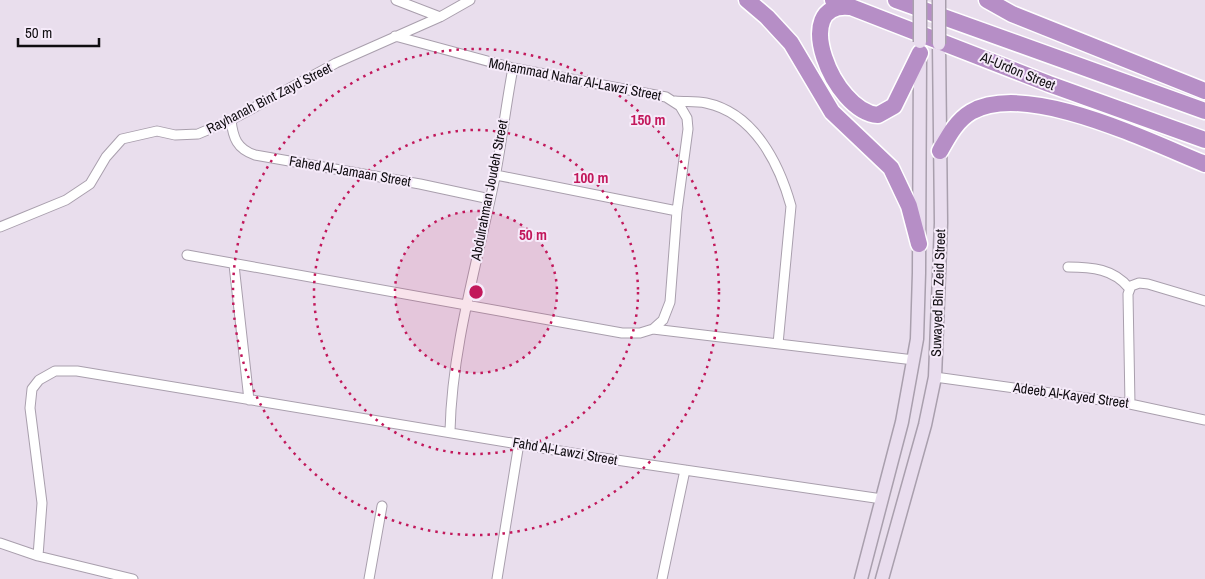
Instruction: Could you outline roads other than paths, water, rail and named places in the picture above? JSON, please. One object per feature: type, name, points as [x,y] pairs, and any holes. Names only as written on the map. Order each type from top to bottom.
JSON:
[{"type":"highway","points":[[747,0],[767,17],[791,43],[832,112],[891,168],[909,206],[919,244]]},
{"type":"highway","name":"Al-Urdon Street","points":[[833,0],[1048,84],[1205,140]]},
{"type":"highway","name":"Al-Urdon Street","points":[[896,0],[1205,112]]},
{"type":"highway","points":[[987,0],[1012,14],[1205,91]]},
{"type":"highway","points":[[853,8],[842,6],[827,12],[820,25],[820,35],[825,60],[837,83],[852,101],[867,112],[878,115],[894,106],[920,47]]},
{"type":"highway","points":[[940,151],[960,120],[971,112],[985,106],[1017,102],[1069,112],[1205,164]]},
{"type":"main road","name":"Suwayed Bin Zeid Street","points":[[861,579],[902,422],[914,360],[919,309],[920,0]]},
{"type":"main road","name":"Suwayed Bin Zeid Street","points":[[882,579],[925,425],[935,377],[939,323],[939,0]]},
{"type":"street","points":[[396,0],[440,17]]},
{"type":"street","name":"Rayhanah Bint Zayd Street","points":[[0,227],[66,200],[90,184],[106,157],[122,139],[157,131],[175,134],[198,134],[231,120],[336,63],[440,17],[470,0]]},
{"type":"street","name":"Mohammad Nahar Al-Lawzi Street","points":[[395,36],[513,68],[666,97],[675,101],[687,118],[688,129],[677,211],[670,302],[663,320],[653,328]]},
{"type":"street","name":"Abdulrahman Joudeh Street","points":[[450,431],[454,373],[466,304],[496,175],[513,68]]},
{"type":"street","points":[[675,101],[706,103],[734,115],[764,142],[785,184],[791,212],[778,344]]},
{"type":"street","name":"Fahed Al-Jamaan Street","points":[[231,120],[234,140],[239,146],[255,155],[490,198]]},
{"type":"street","points":[[496,175],[677,211]]},
{"type":"street","points":[[188,255],[234,265],[466,304],[622,333],[640,333],[653,328],[914,360]]},
{"type":"street","points":[[234,265],[249,400]]},
{"type":"street","points":[[1068,267],[1086,267],[1109,272],[1120,277],[1129,288],[1130,404]]},
{"type":"street","points":[[1129,288],[1139,283],[1205,301]]},
{"type":"street","name":"Fahd Al-Lawzi Street","points":[[38,556],[42,503],[30,408],[32,389],[39,380],[56,371],[77,371],[685,470],[882,499]]},
{"type":"street","name":"Adeeb Al-Kayed Street","points":[[935,377],[1130,404],[1205,420]]},
{"type":"street","points":[[497,579],[519,443]]},
{"type":"street","points":[[662,579],[685,470]]},
{"type":"street","points":[[369,579],[382,506]]},
{"type":"street","points":[[0,543],[38,556],[133,579]]}]
